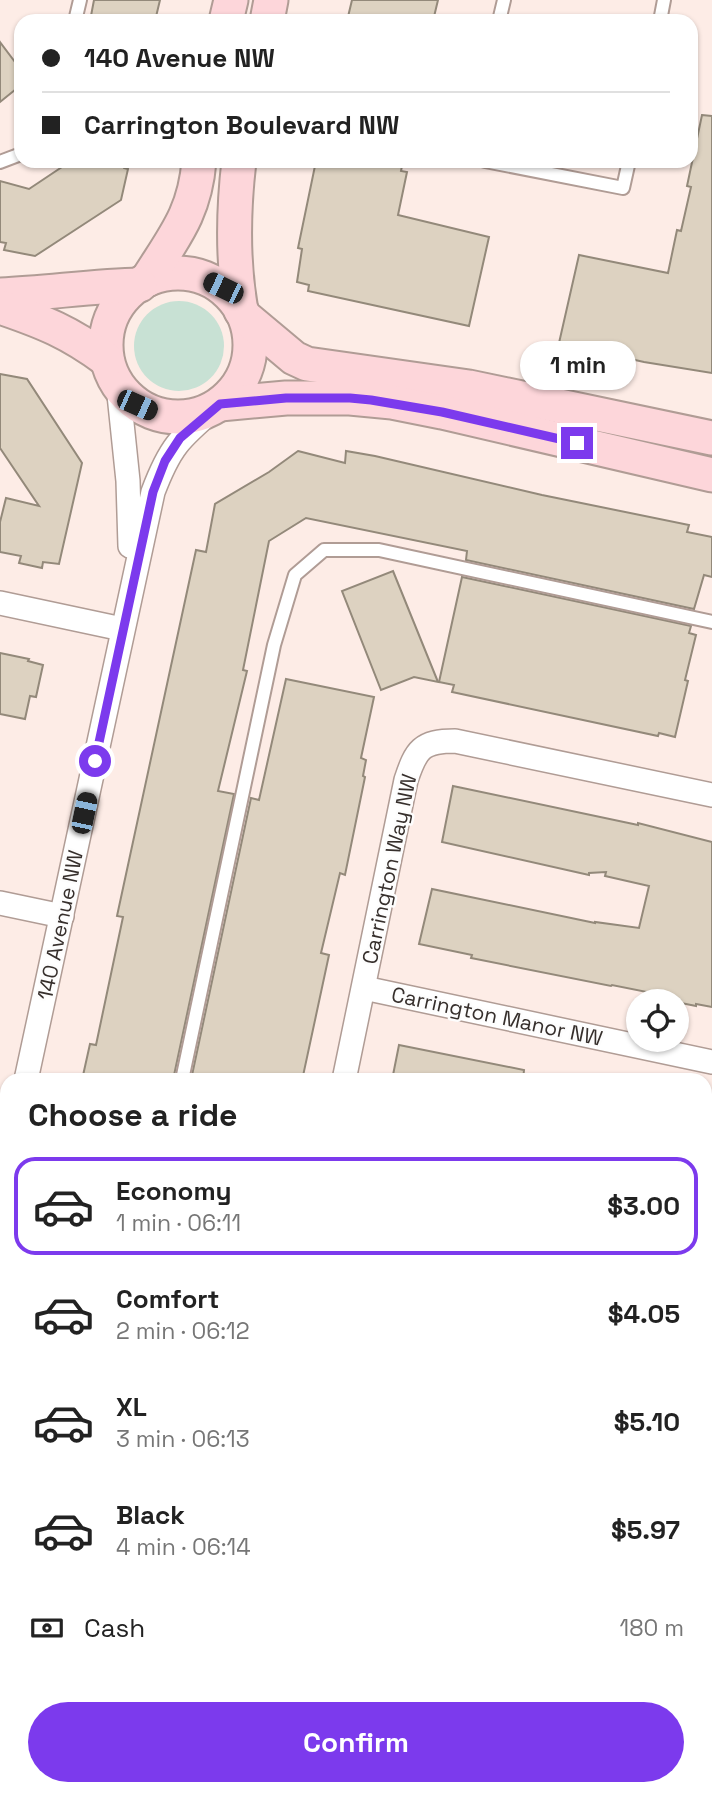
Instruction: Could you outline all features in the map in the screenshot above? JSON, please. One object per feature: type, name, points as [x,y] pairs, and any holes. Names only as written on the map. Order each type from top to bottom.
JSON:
[{"type":"street","name":"140 Avenue NW","points":[[127,605],[131,523],[107,334],[115,310],[144,282],[185,221],[197,186],[198,168]]},
{"type":"street","name":"140 Avenue NW","points":[[28,1073],[146,519],[165,461],[180,438],[237,387],[248,365],[250,341],[234,271],[233,240],[238,168]]},
{"type":"street","points":[[0,295],[144,282],[168,274],[197,275],[223,288],[243,314],[294,358],[307,364],[469,387],[712,438]]},
{"type":"street","points":[[0,307],[52,325],[81,340],[113,373],[137,405],[162,416],[189,417],[218,406],[312,398],[392,402],[712,475]]},
{"type":"street","points":[[0,603],[122,629]]},
{"type":"street","name":"Carrington Way NW","points":[[345,1073],[406,780],[413,759],[422,746],[439,741],[455,741],[712,795]]},
{"type":"street","points":[[0,903],[62,916]]},
{"type":"street","name":"Carrington Manor NW","points":[[363,988],[712,1062]]},
{"type":"lane","points":[[521,168],[623,188],[627,168]]},
{"type":"lane","points":[[183,1073],[274,645],[295,575],[314,558],[324,550],[379,550],[712,622]]},
{"type":"green space","points":[[179,301],[196,304],[211,314],[221,329],[224,346],[221,363],[211,378],[196,388],[179,391],[162,388],[147,378],[137,363],[134,346],[137,329],[147,314],[162,304]]},
{"type":"building","points":[[94,0],[160,0],[157,14],[91,14]]},
{"type":"building","points":[[352,0],[438,0],[435,14],[349,14]]},
{"type":"building","points":[[0,42],[14,61],[14,91],[0,102]]},
{"type":"building","points":[[702,115],[712,116],[712,373],[644,362],[559,343],[579,255],[668,273],[677,230],[681,231],[691,187],[687,186],[691,168],[698,168],[698,134]]},
{"type":"building","points":[[60,168],[128,169],[121,200],[35,256],[4,250],[6,243],[0,242],[0,181],[29,189]]},
{"type":"building","points":[[315,168],[402,168],[401,171],[407,172],[398,215],[489,237],[469,326],[308,291],[309,285],[297,282],[302,249],[298,248]]},
{"type":"building","points":[[0,374],[27,379],[82,463],[59,564],[43,562],[42,568],[19,563],[21,556],[0,552],[0,522],[6,498],[39,506],[0,448]]},
{"type":"building","points":[[298,451],[345,463],[346,451],[689,525],[687,532],[712,537],[712,577],[704,575],[694,609],[466,560],[467,551],[306,518],[269,541],[243,670],[247,671],[218,791],[234,794],[174,1073],[84,1073],[90,1044],[96,1045],[123,917],[117,916],[196,550],[206,552],[215,504]]},
{"type":"building","points":[[393,571],[438,682],[414,677],[381,690],[342,591]]},
{"type":"building","points":[[462,577],[691,626],[689,633],[696,635],[675,737],[659,733],[658,736],[452,692],[454,685],[439,682]]},
{"type":"building","points":[[0,653],[43,665],[36,697],[30,696],[25,719],[0,714]]},
{"type":"building","points":[[286,679],[374,697],[361,758],[366,760],[365,777],[345,875],[340,873],[321,953],[329,955],[304,1073],[192,1073],[251,798],[259,800]]},
{"type":"building","points":[[453,786],[638,823],[712,842],[712,1007],[689,1005],[689,989],[632,989],[611,986],[471,958],[472,955],[419,944],[432,889],[595,923],[639,928],[649,886],[605,876],[606,872],[589,875],[442,842]]},
{"type":"building","points":[[399,1045],[524,1070],[524,1073],[393,1073]]},
{"type":"route","points":[[95,761],[153,492],[165,461],[180,438],[220,404],[286,398],[350,398],[392,402],[577,443]]}]
